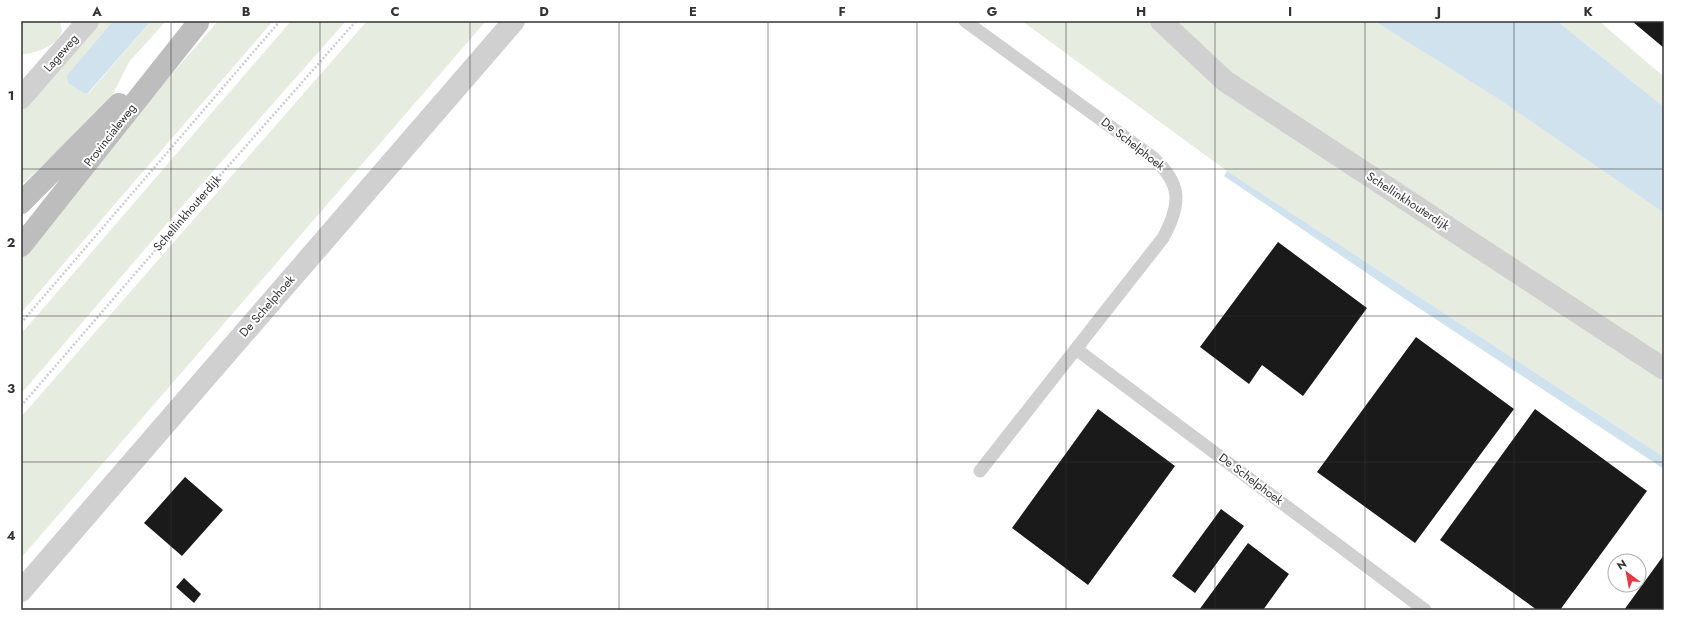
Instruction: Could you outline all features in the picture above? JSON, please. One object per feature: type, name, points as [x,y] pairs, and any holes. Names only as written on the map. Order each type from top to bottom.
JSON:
[{"type":"main road","name":"Provincialeweg","points":[[21,203],[199,22]]},
{"type":"main road","name":"Provincialeweg","points":[[21,246],[199,22]]},
{"type":"street","name":"Lageweg","points":[[25,87],[88,21]]},
{"type":"street","name":"De Schelphoek","points":[[21,591],[514,21]]},
{"type":"street","name":"Schellinkhouterdijk","points":[[1161,21],[1225,81],[1664,369]]},
{"type":"lane","name":"De Schelphoek","points":[[965,21],[1151,156],[1166,169],[1174,184],[1176,200],[1173,219],[1163,238],[980,470]]},
{"type":"lane","name":"De Schelphoek","points":[[1076,349],[1425,610]]},
{"type":"path","points":[[21,323],[280,21]]},
{"type":"path","name":"Schellinkhouterdijk","points":[[21,406],[202,196],[356,21]]},
{"type":"shaded area","points":[[21,21],[60,21],[62,31],[56,41],[51,45],[33,53],[21,54]]},
{"type":"shaded area","points":[[99,21],[113,21],[67,75],[84,93],[89,93],[151,21],[166,21],[129,62],[111,98],[81,130],[21,185],[21,110]]},
{"type":"shaded area","points":[[218,21],[273,21],[21,313],[21,256],[111,144]]},
{"type":"shaded area","points":[[291,21],[346,21],[169,221],[21,394],[21,334]]},
{"type":"shaded area","points":[[367,21],[486,21],[21,558],[21,417]]},
{"type":"shaded area","points":[[1022,21],[1147,21],[1182,50],[1209,79],[1664,382],[1664,457],[1227,171]]},
{"type":"shaded area","points":[[1172,21],[1374,21],[1500,100],[1664,213],[1664,358],[1223,68]]},
{"type":"shaded area","points":[[1557,21],[1599,21],[1664,77],[1664,107]]},
{"type":"water","points":[[113,21],[151,21],[88,93],[84,93],[68,83],[67,75]]},
{"type":"water","points":[[1374,21],[1557,21],[1664,107],[1664,213],[1500,100]]},
{"type":"water","points":[[1227,171],[1664,457],[1664,469],[1405,299],[1224,176]]},
{"type":"building","points":[[1664,21],[1664,48],[1633,22]]},
{"type":"building","points":[[1278,242],[1367,308],[1303,396],[1262,365],[1249,384],[1200,347]]},
{"type":"building","points":[[1416,337],[1514,409],[1415,543],[1317,472]]},
{"type":"building","points":[[1098,409],[1175,466],[1088,585],[1012,528]]},
{"type":"building","points":[[1535,409],[1647,491],[1560,610],[1537,610],[1440,540]]},
{"type":"building","points":[[185,477],[223,510],[182,556],[144,523]]},
{"type":"building","points":[[1221,509],[1244,526],[1195,593],[1172,576]]},
{"type":"building","points":[[1248,543],[1289,574],[1263,610],[1199,610]]},
{"type":"building","points":[[1664,555],[1664,610],[1624,610],[1636,593],[1647,593],[1647,578]]},
{"type":"building","points":[[184,578],[201,594],[194,603],[176,587]]}]
